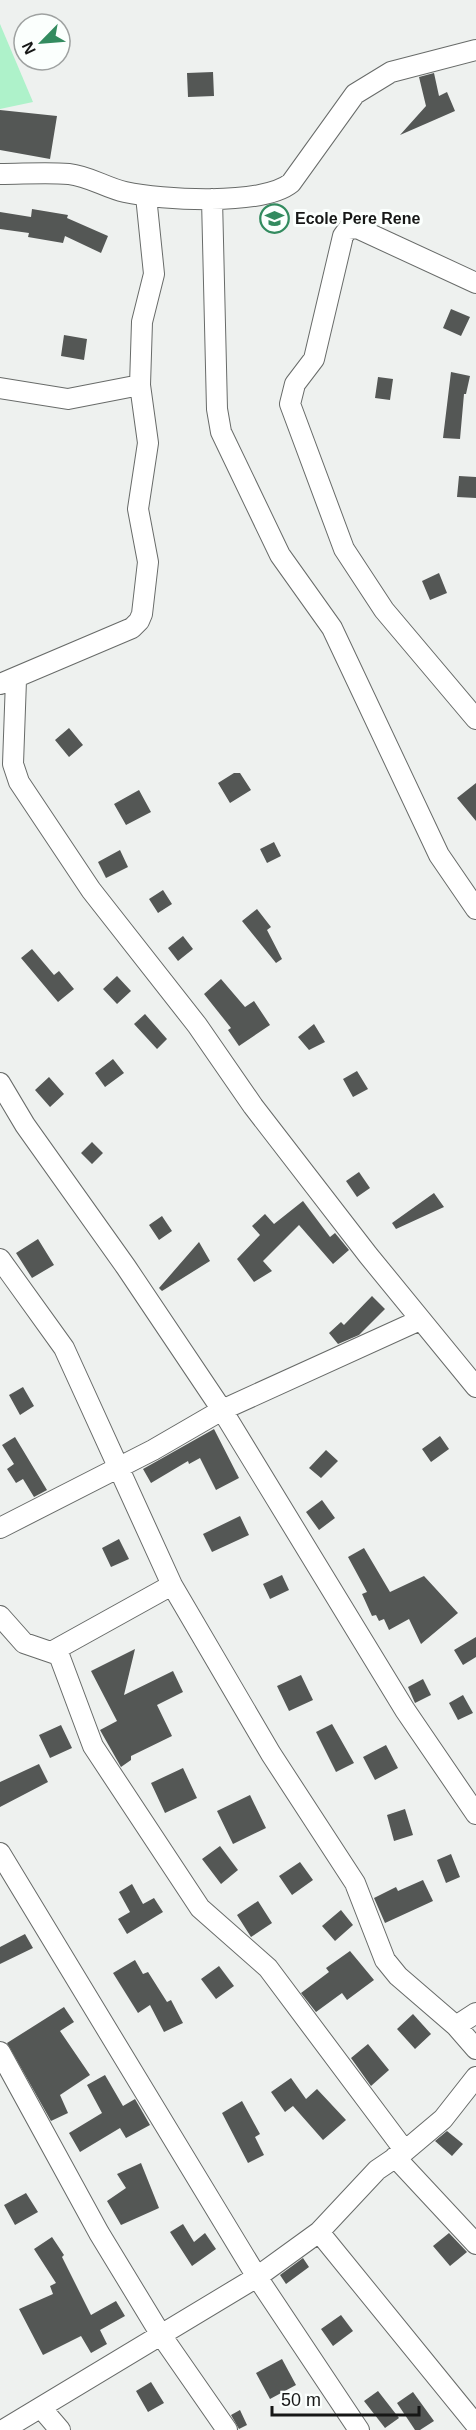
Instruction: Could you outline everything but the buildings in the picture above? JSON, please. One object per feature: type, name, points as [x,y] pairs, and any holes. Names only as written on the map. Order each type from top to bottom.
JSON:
[{"type":"street","points":[[0,174],[68,174],[146,196],[212,199],[282,190],[291,183],[355,94],[391,72],[476,50]]},
{"type":"street","points":[[146,196],[154,273],[142,315],[140,385],[148,443],[138,500],[138,517],[148,569],[139,621],[132,628],[8,682],[13,764],[19,782],[91,890],[197,1025],[253,1106],[420,1320],[476,1387]]},
{"type":"street","points":[[212,199],[216,409],[221,432],[280,555],[332,628],[439,855],[476,909]]},
{"type":"street","points":[[476,283],[357,228],[348,230],[343,236],[314,358],[295,384],[291,392],[290,404],[344,549],[384,610],[476,719]]},
{"type":"street","points":[[0,388],[68,399],[140,385]]},
{"type":"street","points":[[0,1083],[25,1125],[126,1267],[222,1410],[405,1710],[476,1814]]},
{"type":"street","points":[[0,1259],[64,1348],[172,1585],[271,1754],[355,1883],[389,1968],[456,2026],[476,2049]]},
{"type":"street","points":[[0,1528],[118,1469],[222,1410],[420,1320]]},
{"type":"street","points":[[53,1651],[172,1585]]},
{"type":"street","points":[[0,1616],[24,1643],[53,1651],[59,1655],[93,1746],[200,1908],[268,1968],[400,2154],[476,2244]]},
{"type":"street","points":[[0,1853],[257,2277],[359,2430]]},
{"type":"street","points":[[456,2026],[476,2013]]},
{"type":"street","points":[[0,2052],[99,2233],[162,2336],[227,2430]]},
{"type":"street","points":[[3,2430],[42,2409],[257,2277],[319,2232],[364,2182],[443,2119],[476,2077]]},
{"type":"street","points":[[319,2232],[476,2425]]},
{"type":"street","points":[[42,2409],[60,2430]]},
{"type":"green space","points":[[0,24],[12,52],[12,72],[20,72],[33,102],[0,109]]},
{"type":"place","name":"Ecole Pere Rene","points":[[274,218]]}]
